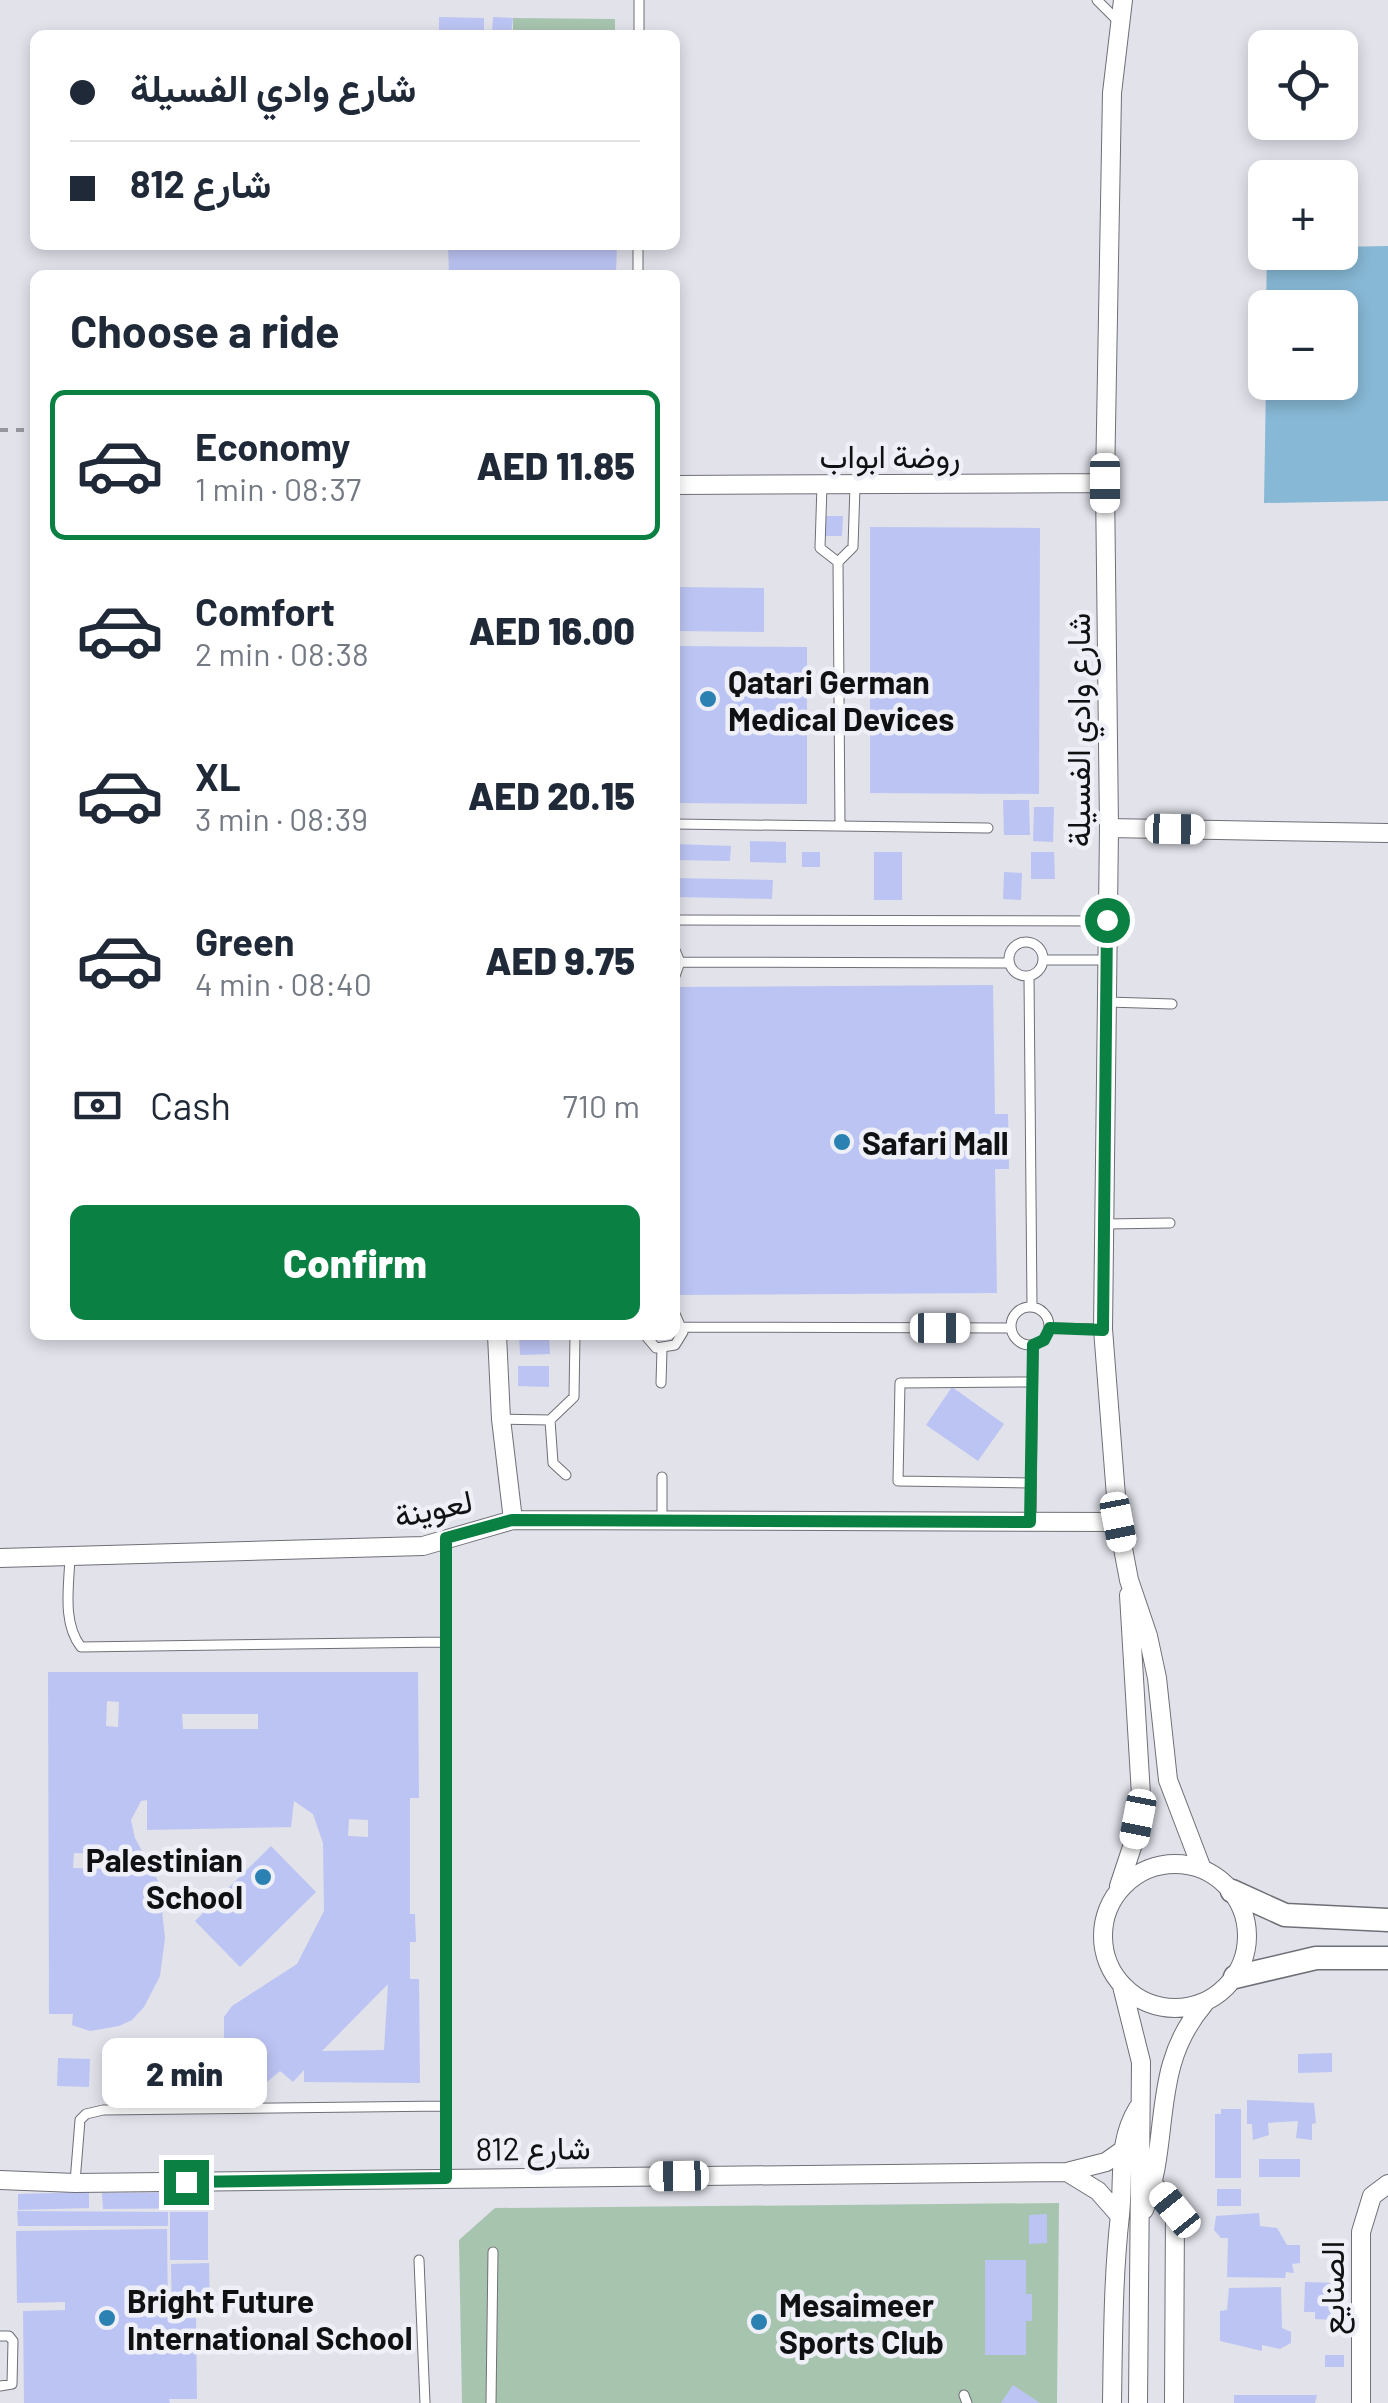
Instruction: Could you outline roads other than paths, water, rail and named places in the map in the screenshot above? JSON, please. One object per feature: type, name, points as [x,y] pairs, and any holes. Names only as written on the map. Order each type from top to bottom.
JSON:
[{"type":"street","name":"شارع وادي الفسيلة","points":[[1117,1892],[1133,1844],[1141,1795],[1129,1580],[1118,1522],[1103,1330],[1109,828],[1105,483],[1112,93],[1123,0]]},
{"type":"street","name":"روضة ابواب","points":[[680,485],[1105,483]]},
{"type":"street","points":[[1109,828],[1388,832]]},
{"type":"street","points":[[498,1340],[500,1419],[512,1520]]},
{"type":"street","name":"لعوينة","points":[[0,1558],[422,1546],[512,1520],[1118,1522]]},
{"type":"street","name":"شارع وادي الفسيلة","points":[[1129,1580],[1157,1678],[1168,1780],[1202,1869]]},
{"type":"street","points":[[1138,2403],[1138,2042],[1122,1986],[1104,1950],[1105,1920],[1117,1892],[1134,1876],[1155,1866],[1179,1864],[1202,1869],[1232,1892],[1285,1916],[1388,1920]]},
{"type":"street","points":[[1140,2220],[1154,2185],[1169,2065],[1183,2032],[1204,2004],[1235,1977],[1244,1956],[1248,1934],[1243,1912],[1232,1892]]},
{"type":"street","points":[[1235,1977],[1316,1958],[1388,1958]]},
{"type":"street","points":[[1122,1986],[1160,2007],[1204,2004]]},
{"type":"street","points":[[1112,2403],[1115,2238],[1120,2216],[1122,2150],[1125,2129],[1141,2104]]},
{"type":"street","name":"شارع 812","points":[[0,2180],[75,2183],[1068,2172],[1106,2162],[1122,2150]]},
{"type":"street","points":[[1068,2172],[1098,2191],[1120,2216]]},
{"type":"street","name":"الصنايع","points":[[1361,2403],[1361,2232],[1372,2196],[1388,2184]]},
{"type":"street","points":[[1154,2185],[1175,2210],[1174,2403]]},
{"type":"lane","points":[[639,0],[639,30]]},
{"type":"lane","points":[[1097,0],[1118,22]]},
{"type":"lane","points":[[822,485],[820,548],[838,562]]},
{"type":"lane","points":[[840,826],[838,562],[854,548],[855,486]]},
{"type":"lane","points":[[680,824],[988,828]]},
{"type":"lane","points":[[680,920],[1107,920]]},
{"type":"lane","points":[[1026,942],[1027,920]]},
{"type":"lane","points":[[1026,942],[1040,948],[1044,960],[1040,970],[1028,977],[1014,972],[1009,963],[1013,947],[1026,942]]},
{"type":"lane","points":[[1044,960],[1107,960]]},
{"type":"lane","points":[[680,962],[1009,963]]},
{"type":"lane","points":[[1028,977],[1032,1306]]},
{"type":"lane","points":[[1108,1002],[1172,1004]]},
{"type":"lane","points":[[1106,1224],[1170,1223]]},
{"type":"lane","points":[[1011,1328],[1017,1312],[1032,1306]]},
{"type":"lane","points":[[1011,1328],[1021,1343],[1033,1345],[1044,1340],[1050,1328],[1046,1314],[1032,1306]]},
{"type":"lane","points":[[680,1323],[680,1337]]},
{"type":"lane","points":[[682,1327],[1011,1328]]},
{"type":"lane","points":[[1050,1328],[1103,1330]]},
{"type":"lane","points":[[500,1419],[550,1420],[574,1398],[574,1340]]},
{"type":"lane","points":[[648,1340],[662,1349],[679,1340]]},
{"type":"lane","points":[[1030,1522],[1033,1345]]},
{"type":"lane","points":[[661,1383],[662,1349]]},
{"type":"lane","points":[[1031,1483],[898,1481],[900,1383],[1032,1382]]},
{"type":"lane","points":[[550,1420],[554,1464],[566,1475]]},
{"type":"lane","points":[[662,1477],[662,1518]]},
{"type":"lane","points":[[446,1538],[446,2178]]},
{"type":"lane","points":[[70,1557],[69,1616],[74,1638],[82,1647],[444,1642]]},
{"type":"lane","points":[[75,2183],[80,2120],[102,2110],[446,2106]]},
{"type":"lane","points":[[492,2403],[493,2252]]},
{"type":"lane","points":[[418,2260],[424,2403]]},
{"type":"lane","points":[[0,2336],[9,2336],[13,2341],[12,2384],[0,2386]]},
{"type":"water","points":[[1388,246],[1388,501],[1264,503],[1266,400],[1358,400],[1358,290],[1266,290],[1267,270],[1358,270],[1358,247]]},
{"type":"place","name":"Qatari German Medical Devices","points":[[708,699]]},
{"type":"place","name":"Safari Mall","points":[[842,1142]]},
{"type":"place","name":"Palestinian School","points":[[263,1877]]},
{"type":"place","name":"Bright Future International School","points":[[107,2318]]},
{"type":"place","name":"Mesaimeer Sports Club","points":[[759,2322]]}]
